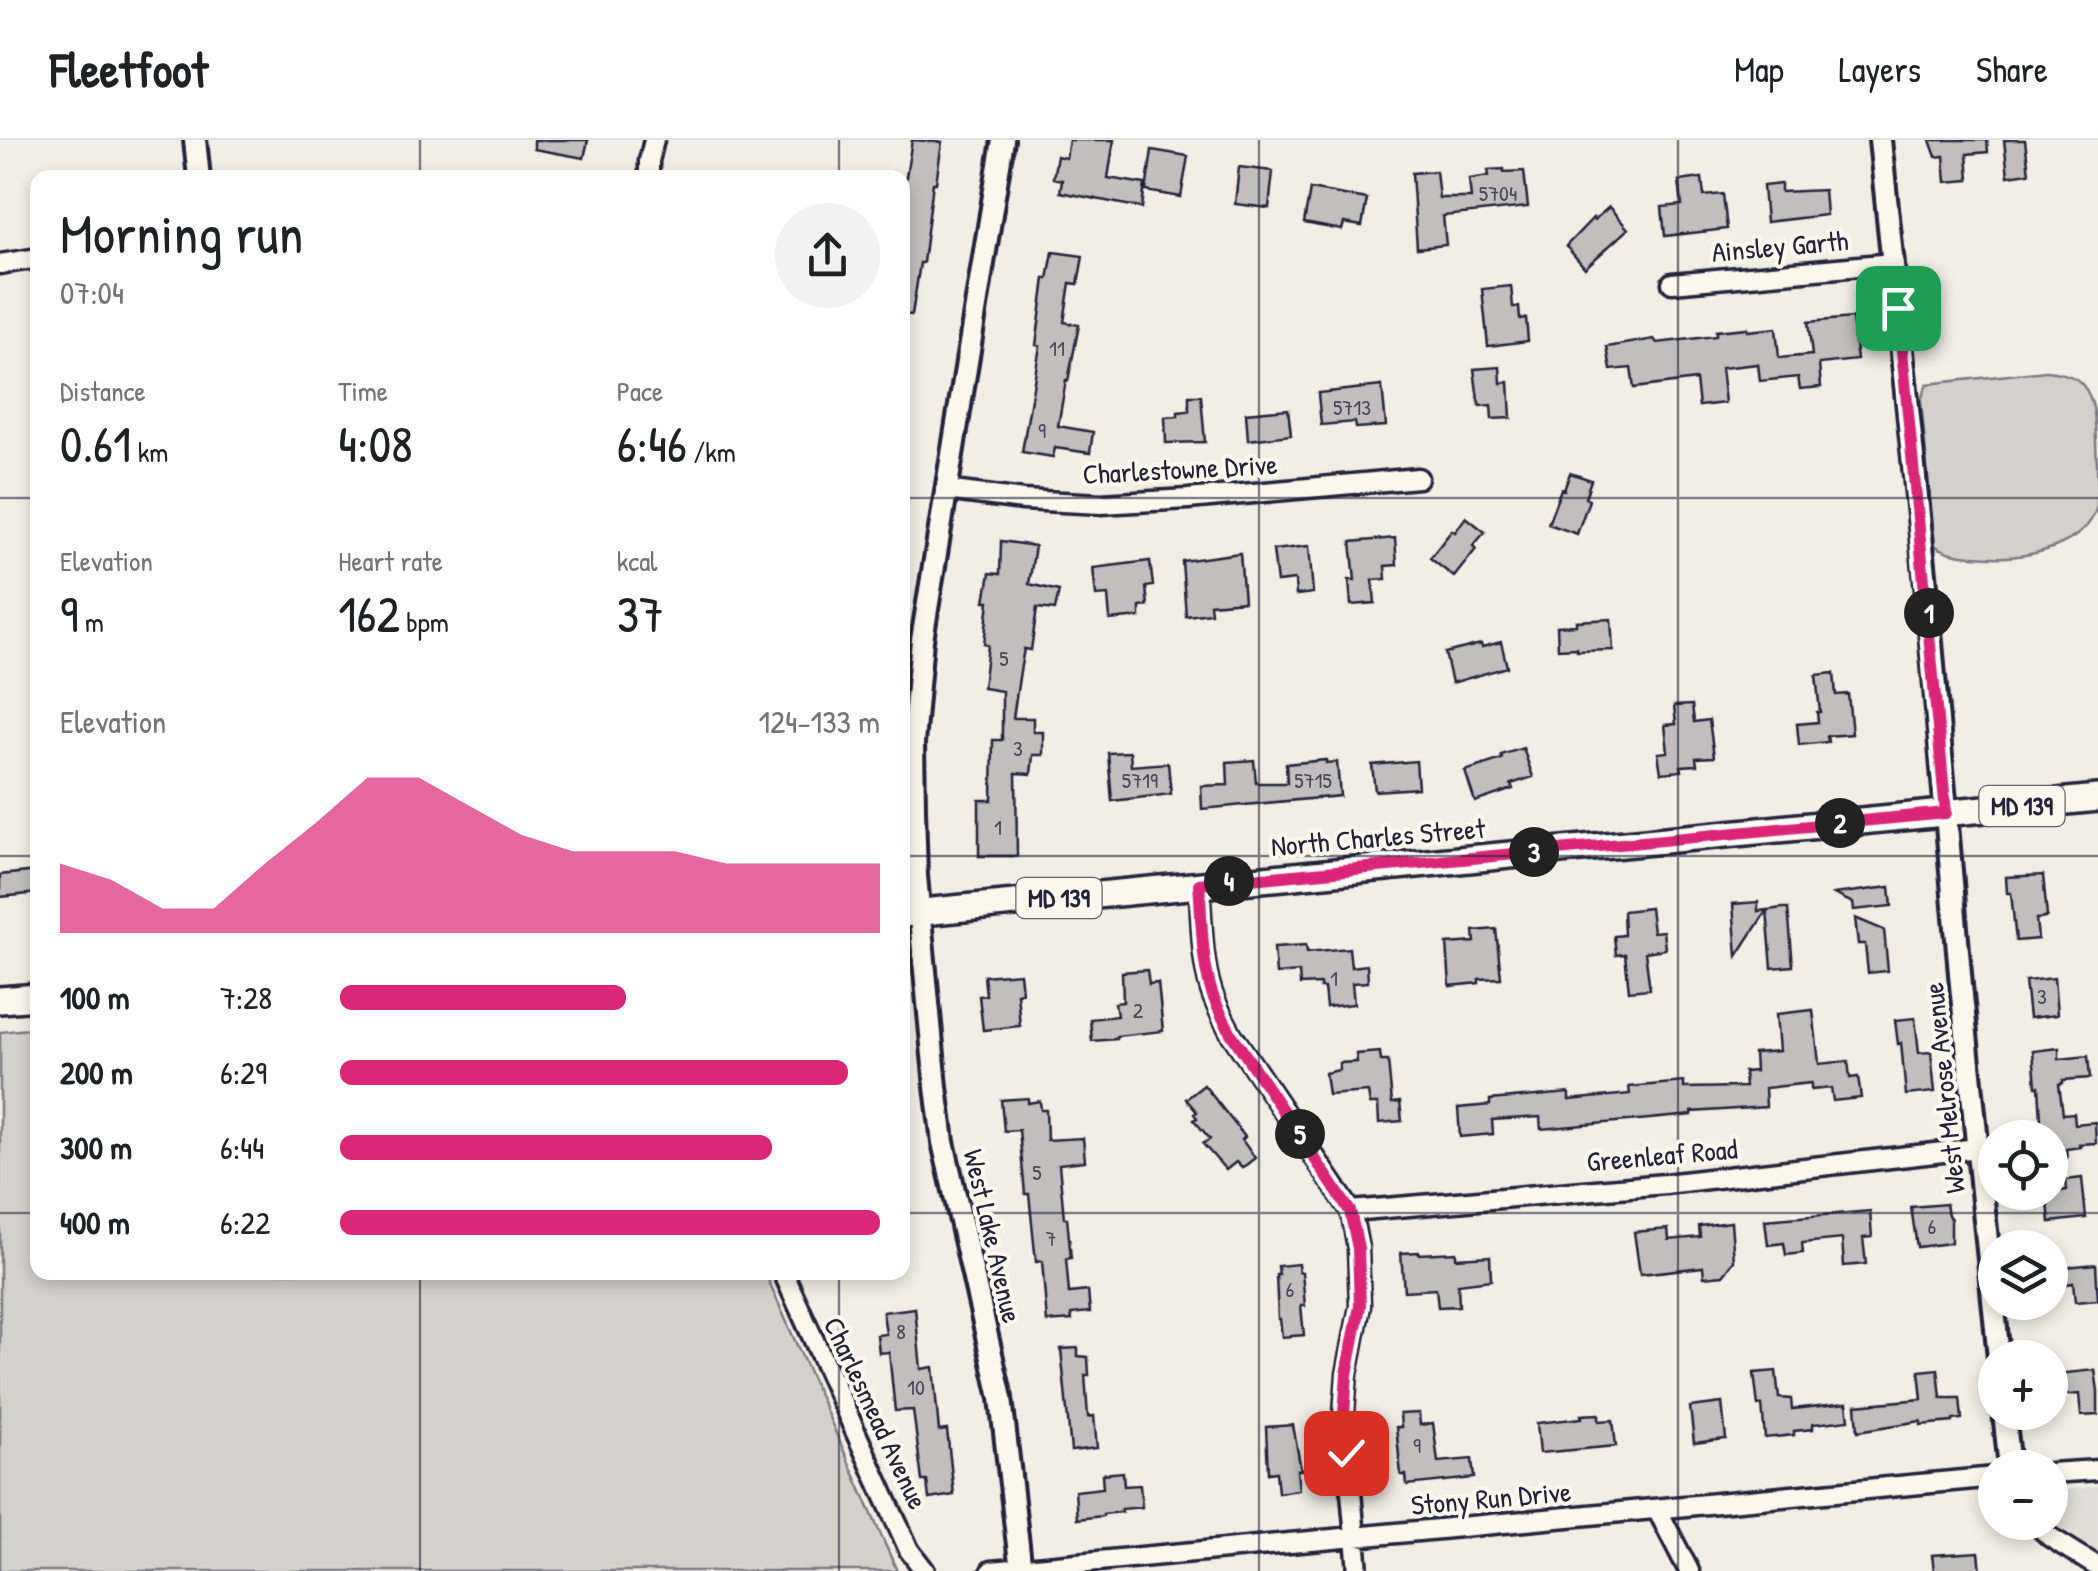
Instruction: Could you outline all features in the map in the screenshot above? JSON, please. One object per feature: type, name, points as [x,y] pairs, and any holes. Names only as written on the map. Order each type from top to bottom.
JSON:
[{"type":"main road","name":"North Charles Street","points":[[911,913],[2098,798]]},
{"type":"main road","points":[[0,1000],[30,998]]},
{"type":"street","points":[[196,140],[198,170]]},
{"type":"street","points":[[649,170],[654,140]]},
{"type":"street","name":"West Lake Avenue","points":[[1003,140],[922,640],[913,742],[916,876],[911,913],[943,1142],[1000,1398],[1021,1570]]},
{"type":"street","name":"West Melrose Avenue","points":[[1880,140],[1978,1148]]},
{"type":"street","points":[[0,264],[30,259]]},
{"type":"street","name":"Ainsley Garth","points":[[1672,284],[1894,262]]},
{"type":"street","name":"Charlestowne Drive","points":[[945,490],[1101,504],[1418,478]]},
{"type":"street","points":[[1199,884],[1206,961],[1219,1010],[1350,1211],[1358,1248],[1360,1306],[1344,1414],[1358,1571]]},
{"type":"street","name":"Greenleaf Road","points":[[1350,1211],[1665,1184],[1978,1148]]},
{"type":"street","name":"West Melrose Avenue","points":[[1984,1210],[1997,1340]]},
{"type":"street","name":"Charlesmead Avenue","points":[[787,1280],[908,1550],[926,1571]]},
{"type":"street","points":[[2068,1472],[2098,1470]]},
{"type":"street","name":"Stony Run Drive","points":[[992,1571],[1978,1479]]},
{"type":"street","points":[[1657,1510],[1688,1571]]},
{"type":"street","points":[[2055,1540],[2098,1567]]},
{"type":"shaded area","points":[[2046,371],[2066,374],[2078,381],[2092,405],[2097,505],[2092,519],[2070,540],[2023,555],[1963,555],[1934,545],[1921,400],[1927,384]]},
{"type":"shaded area","points":[[30,1029],[30,1280],[768,1280],[897,1571],[0,1571],[0,1032]]},
{"type":"shaded area","points":[[2098,1486],[2098,1556],[2068,1538],[2068,1490]]},
{"type":"building","points":[[534,140],[588,140],[584,158],[534,149]]},
{"type":"building","points":[[912,140],[942,142],[912,315],[910,170]]},
{"type":"building","points":[[1069,140],[1114,140],[1108,178],[1145,184],[1142,208],[1060,192],[1062,180],[1053,178],[1057,156],[1066,158]]},
{"type":"building","points":[[1930,140],[1987,140],[1988,152],[1967,154],[1969,180],[1946,182],[1944,156],[1936,157]]},
{"type":"building","points":[[2004,140],[2025,140],[2029,173],[2008,176]]},
{"type":"building","points":[[1152,150],[1188,156],[1181,197],[1146,191]]},
{"type":"building","points":[[1239,167],[1273,171],[1269,208],[1235,204]]},
{"type":"building","points":[[1488,170],[1524,171],[1528,207],[1443,216],[1446,245],[1417,248],[1412,173],[1436,171],[1439,198],[1471,198],[1469,179],[1489,176]]},
{"type":"building","points":[[1702,178],[1704,196],[1723,194],[1727,229],[1665,236],[1662,207],[1682,205],[1679,181]]},
{"type":"building","points":[[1781,184],[1781,192],[1824,190],[1826,215],[1766,222],[1763,186]]},
{"type":"building","points":[[1310,189],[1367,199],[1362,226],[1344,223],[1342,230],[1304,223]]},
{"type":"building","points":[[1609,207],[1628,229],[1585,268],[1566,246]]},
{"type":"building","points":[[1053,252],[1083,256],[1078,284],[1070,283],[1064,322],[1079,325],[1058,426],[1093,432],[1090,453],[1055,448],[1053,457],[1022,452],[1040,346],[1036,345],[1045,278],[1048,279]]},
{"type":"building","points":[[1511,286],[1513,307],[1519,307],[1520,319],[1526,318],[1528,341],[1488,346],[1482,289]]},
{"type":"building","points":[[1852,318],[1857,360],[1819,364],[1821,387],[1800,389],[1798,377],[1760,381],[1758,364],[1721,368],[1725,403],[1699,406],[1696,380],[1634,388],[1631,368],[1611,370],[1607,347],[1654,339],[1657,343],[1716,336],[1716,331],[1776,328],[1779,358],[1812,355],[1808,322]]},
{"type":"building","points":[[1500,367],[1501,383],[1509,382],[1511,418],[1492,419],[1491,405],[1480,406],[1474,369]]},
{"type":"building","points":[[1382,386],[1386,426],[1356,428],[1355,422],[1321,425],[1318,393]]},
{"type":"building","points":[[1189,396],[1201,396],[1205,442],[1166,443],[1165,417],[1189,411]]},
{"type":"building","points":[[1288,409],[1291,435],[1248,440],[1246,413]]},
{"type":"building","points":[[1570,473],[1591,480],[1585,498],[1589,500],[1577,534],[1548,524]]},
{"type":"building","points":[[1466,517],[1485,532],[1454,577],[1430,558]]},
{"type":"building","points":[[1395,538],[1397,565],[1385,566],[1386,579],[1373,580],[1375,603],[1351,605],[1349,580],[1355,580],[1351,542]]},
{"type":"building","points":[[1001,541],[1035,546],[1029,584],[1059,591],[1055,610],[1037,608],[1031,650],[1024,649],[1020,671],[1013,718],[1033,718],[1033,732],[1043,732],[1043,755],[1033,755],[1031,774],[1016,773],[1017,856],[979,856],[979,800],[992,800],[993,740],[1002,740],[1002,691],[983,688],[988,645],[984,644],[989,601],[985,601],[990,573],[1000,574]]},
{"type":"building","points":[[1309,546],[1313,593],[1296,595],[1295,580],[1277,582],[1273,550]]},
{"type":"building","points":[[1240,553],[1244,601],[1210,604],[1211,613],[1186,616],[1182,561]]},
{"type":"building","points":[[1150,561],[1153,586],[1146,587],[1148,606],[1140,607],[1140,617],[1110,620],[1108,595],[1096,596],[1093,568]]},
{"type":"building","points":[[1611,619],[1613,650],[1558,649],[1557,626]]},
{"type":"building","points":[[1501,642],[1507,667],[1452,683],[1445,653]]},
{"type":"building","points":[[1834,673],[1836,695],[1848,694],[1852,734],[1827,736],[1828,742],[1799,745],[1797,724],[1818,722],[1816,675]]},
{"type":"building","points":[[1692,705],[1694,722],[1709,720],[1714,757],[1696,758],[1697,765],[1661,773],[1658,753],[1668,752],[1665,725],[1676,724],[1674,706]]},
{"type":"building","points":[[1523,748],[1533,777],[1511,784],[1513,789],[1475,802],[1465,771]]},
{"type":"building","points":[[1130,752],[1131,766],[1168,763],[1171,794],[1112,801],[1108,753]]},
{"type":"building","points":[[1254,760],[1256,783],[1287,783],[1286,764],[1337,762],[1340,796],[1202,809],[1201,786],[1228,785],[1227,762]]},
{"type":"building","points":[[1416,761],[1418,788],[1375,791],[1372,765]]},
{"type":"building","points":[[30,872],[30,894],[0,897],[0,875]]},
{"type":"building","points":[[2043,875],[2047,916],[2036,919],[2038,939],[2016,941],[2006,877]]},
{"type":"building","points":[[1890,887],[1892,906],[1854,910],[1853,903],[1834,894]]},
{"type":"building","points":[[1758,902],[1758,911],[1767,910],[1737,956],[1733,904]]},
{"type":"building","points":[[1650,908],[1653,932],[1663,931],[1665,949],[1645,952],[1650,989],[1629,991],[1625,954],[1616,955],[1614,936],[1624,935],[1623,911]]},
{"type":"building","points":[[1788,908],[1793,966],[1772,968],[1767,910]]},
{"type":"building","points":[[1855,918],[1884,930],[1888,971],[1868,973],[1865,944],[1858,944]]},
{"type":"building","points":[[1496,929],[1501,978],[1450,986],[1447,944],[1475,942],[1474,931]]},
{"type":"building","points":[[1306,945],[1307,952],[1349,948],[1351,967],[1367,965],[1368,982],[1352,983],[1354,1004],[1326,1007],[1320,984],[1300,985],[1299,972],[1276,974],[1274,947]]},
{"type":"building","points":[[1147,970],[1149,984],[1158,983],[1163,1031],[1092,1041],[1090,1019],[1117,1016],[1115,1003],[1123,1002],[1122,972]]},
{"type":"building","points":[[1020,973],[1020,1026],[983,1030],[979,996],[986,995],[984,976]]},
{"type":"building","points":[[2054,978],[2057,1015],[2029,1018],[2025,981]]},
{"type":"building","points":[[1813,1010],[1819,1064],[1848,1061],[1850,1078],[1858,1077],[1861,1098],[1833,1101],[1831,1088],[1811,1090],[1811,1083],[1765,1088],[1766,1107],[1541,1129],[1540,1117],[1492,1120],[1493,1134],[1460,1137],[1458,1108],[1490,1105],[1490,1100],[1569,1093],[1569,1100],[1630,1094],[1629,1087],[1684,1082],[1684,1088],[1745,1087],[1744,1072],[1755,1071],[1754,1053],[1779,1051],[1776,1014]]},
{"type":"building","points":[[1915,1018],[1919,1053],[1931,1052],[1935,1092],[1906,1095],[1895,1020]]},
{"type":"building","points":[[2059,1048],[2059,1059],[2088,1056],[2090,1078],[2063,1080],[2059,1084],[2063,1114],[2074,1113],[2075,1124],[2095,1122],[2096,1143],[2068,1149],[2068,1120],[2041,1120],[2033,1051]]},
{"type":"building","points":[[1380,1052],[1381,1061],[1388,1061],[1392,1103],[1400,1102],[1402,1121],[1379,1123],[1378,1104],[1370,1104],[1368,1092],[1328,1095],[1325,1073],[1339,1070],[1339,1063],[1357,1062],[1356,1054]]},
{"type":"building","points":[[1204,1085],[1245,1137],[1242,1140],[1255,1158],[1242,1168],[1236,1162],[1226,1170],[1203,1144],[1210,1139],[1194,1120],[1197,1112],[1186,1099]]},
{"type":"building","points":[[1028,1098],[1028,1103],[1040,1101],[1041,1110],[1046,1110],[1047,1140],[1083,1138],[1085,1161],[1059,1164],[1071,1258],[1066,1259],[1069,1293],[1088,1291],[1090,1312],[1071,1314],[1072,1320],[1047,1322],[1042,1261],[1036,1262],[1019,1130],[1004,1131],[1001,1100]]},
{"type":"building","points":[[2082,1178],[2086,1218],[2050,1222],[2049,1210],[2068,1210],[2068,1180]]},
{"type":"building","points":[[1946,1204],[1951,1219],[1951,1243],[1917,1247],[1911,1207]]},
{"type":"building","points":[[1870,1211],[1872,1237],[1863,1238],[1866,1264],[1844,1266],[1842,1239],[1802,1243],[1803,1253],[1786,1255],[1784,1243],[1768,1245],[1765,1220]]},
{"type":"building","points":[[1731,1222],[1734,1261],[1723,1275],[1704,1277],[1703,1267],[1640,1274],[1634,1232],[1668,1229],[1669,1240],[1700,1237],[1699,1226]]},
{"type":"building","points":[[1456,1252],[1456,1258],[1490,1256],[1491,1280],[1458,1284],[1459,1306],[1438,1307],[1436,1289],[1404,1291],[1401,1253]]},
{"type":"building","points":[[1298,1264],[1305,1306],[1301,1306],[1304,1335],[1282,1337],[1276,1275],[1278,1266]]},
{"type":"building","points":[[2096,1264],[2098,1300],[2075,1302],[2073,1283],[2068,1284],[2068,1267]]},
{"type":"building","points":[[915,1308],[921,1369],[933,1367],[939,1431],[947,1430],[954,1495],[929,1499],[927,1481],[922,1481],[913,1410],[895,1411],[889,1352],[879,1353],[877,1335],[886,1334],[883,1312]]},
{"type":"building","points":[[1078,1348],[1078,1356],[1088,1357],[1088,1417],[1094,1416],[1097,1448],[1071,1451],[1061,1349]]},
{"type":"building","points":[[1938,1369],[1941,1398],[1960,1398],[1962,1419],[1858,1431],[1856,1405],[1922,1399],[1919,1371]]},
{"type":"building","points":[[2095,1370],[2098,1415],[2081,1416],[2079,1394],[2068,1395],[2068,1373]]},
{"type":"building","points":[[1776,1371],[1779,1398],[1791,1399],[1792,1409],[1847,1403],[1849,1420],[1813,1424],[1813,1429],[1794,1431],[1794,1435],[1765,1438],[1754,1373]]},
{"type":"building","points":[[1722,1403],[1726,1439],[1694,1443],[1690,1407]]},
{"type":"building","points":[[1419,1413],[1420,1425],[1433,1423],[1438,1462],[1472,1459],[1474,1478],[1407,1485],[1406,1475],[1401,1475],[1396,1427],[1401,1427],[1400,1414]]},
{"type":"building","points":[[1599,1414],[1599,1421],[1613,1420],[1616,1446],[1540,1453],[1537,1423]]},
{"type":"building","points":[[1293,1425],[1301,1470],[1297,1470],[1299,1490],[1278,1493],[1276,1472],[1268,1473],[1266,1427]]},
{"type":"building","points":[[1123,1472],[1124,1486],[1140,1485],[1142,1507],[1077,1519],[1075,1491],[1103,1488],[1102,1474]]},
{"type":"building","points":[[1979,1552],[1981,1571],[1934,1571],[1932,1555]]},
{"type":"route","points":[[1346,1453],[1347,1374],[1360,1306],[1358,1248],[1350,1211],[1219,1010],[1206,961],[1199,884],[1946,813],[1898,308]]}]
